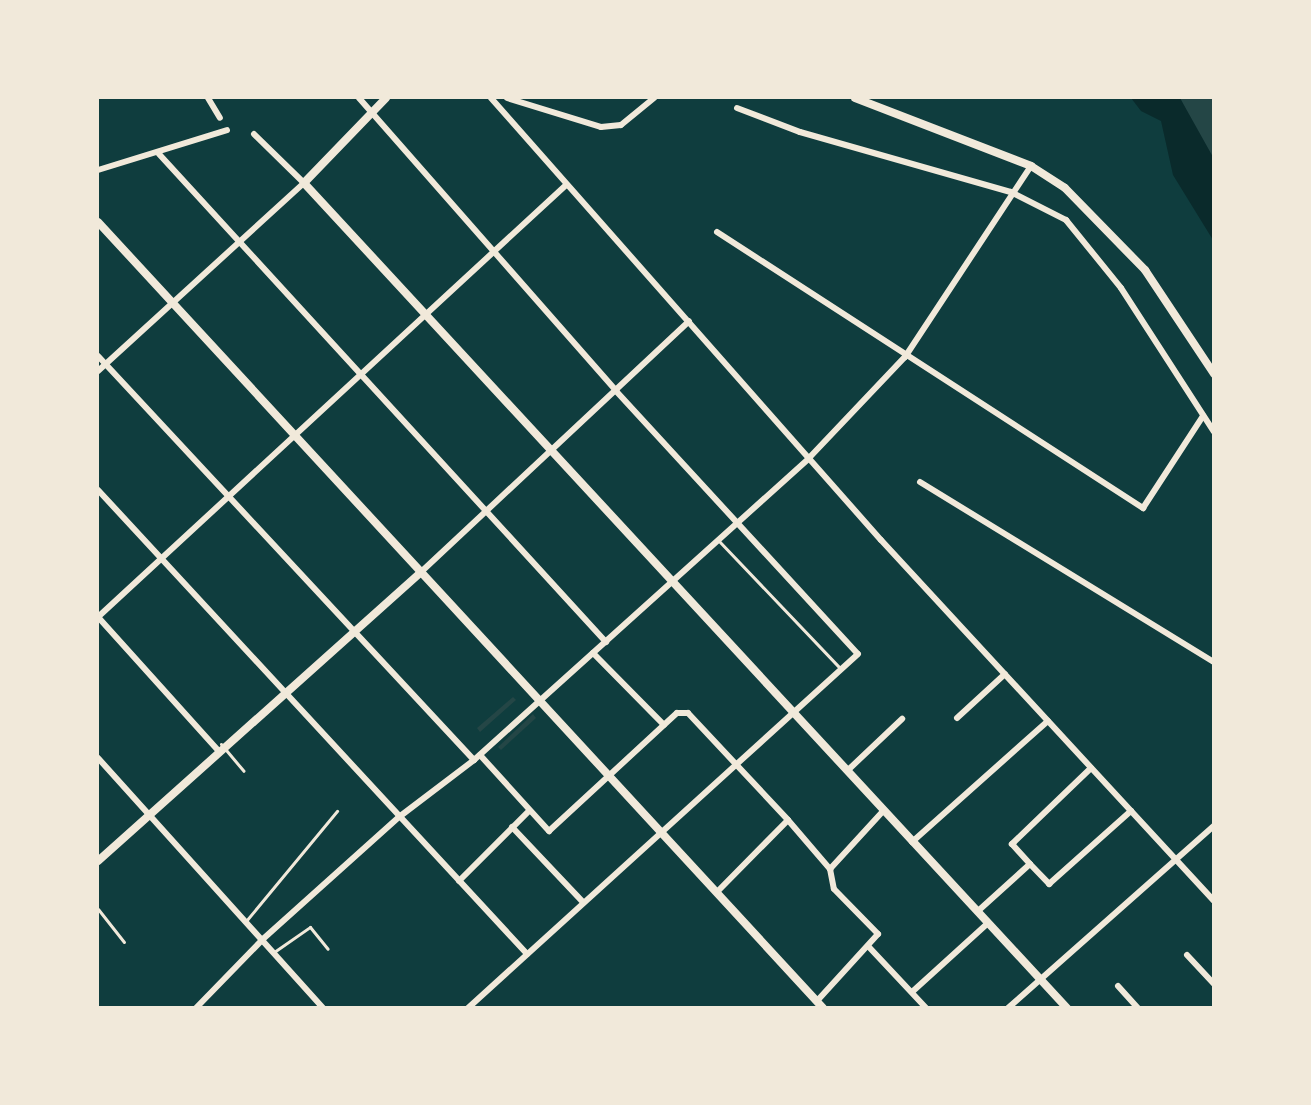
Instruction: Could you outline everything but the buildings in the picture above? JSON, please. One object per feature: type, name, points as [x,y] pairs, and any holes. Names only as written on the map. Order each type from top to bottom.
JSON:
[{"type":"main road","points":[[855,98],[1031,166],[1065,188],[1138,261],[1214,374]]},
{"type":"main road","points":[[98,861],[219,747],[421,572],[820,1004]]},
{"type":"street","points":[[208,98],[220,118]]},
{"type":"street","points":[[359,98],[492,253],[858,654],[468,1008]]},
{"type":"street","points":[[98,371],[304,183],[386,98]]},
{"type":"street","points":[[490,98],[809,458],[1214,901]]},
{"type":"street","points":[[507,98],[601,127],[621,125],[654,98]]},
{"type":"street","points":[[737,108],[800,132],[1011,192],[1044,207],[1081,236],[1214,432]]},
{"type":"street","points":[[98,170],[159,154],[227,130]]},
{"type":"street","points":[[254,134],[304,183],[670,584],[884,810],[1066,1008]]},
{"type":"street","points":[[159,154],[606,642]]},
{"type":"street","points":[[196,1008],[263,939],[399,817],[477,758],[809,458],[905,357],[1011,192],[1031,166]]},
{"type":"street","points":[[219,747],[98,617],[566,185]]},
{"type":"street","points":[[98,222],[421,572],[689,321]]},
{"type":"street","points":[[717,232],[905,357],[1143,508],[1203,416]]},
{"type":"street","points":[[98,356],[351,632],[547,830],[610,777],[682,711],[739,763],[830,869],[834,889],[877,933],[820,1004]]},
{"type":"street","points":[[920,482],[1214,662]]},
{"type":"street","points":[[98,490],[527,954]]},
{"type":"street","points":[[593,653],[664,726]]},
{"type":"street","points":[[957,718],[1005,674]]},
{"type":"street","points":[[847,771],[902,719]]},
{"type":"street","points":[[912,842],[1048,721]]},
{"type":"street","points":[[98,758],[323,1008]]},
{"type":"street","points":[[1091,768],[1012,844],[1030,864],[1049,884],[1131,811]]},
{"type":"street","points":[[830,869],[884,810]]},
{"type":"street","points":[[459,881],[528,812]]},
{"type":"street","points":[[717,892],[788,820]]},
{"type":"street","points":[[1008,1008],[1214,826]]},
{"type":"street","points":[[512,827],[583,902]]},
{"type":"street","points":[[978,911],[1030,864]]},
{"type":"street","points":[[912,992],[988,923]]},
{"type":"street","points":[[868,946],[926,1008]]},
{"type":"street","points":[[1187,955],[1214,984]]},
{"type":"street","points":[[1118,986],[1138,1008]]},
{"type":"street","points":[[313,1008],[318,1001]]},
{"type":"lane","points":[[718,540],[841,670]]},
{"type":"lane","points":[[219,747],[244,771]]},
{"type":"lane","points":[[246,921],[337,811]]},
{"type":"lane","points":[[98,909],[124,942]]},
{"type":"lane","points":[[274,952],[310,927],[328,949]]},
{"type":"shaded area","points":[[1131,98],[1180,98],[1213,157],[1213,240],[1173,175],[1161,121],[1141,111]]},
{"type":"shaded area","points":[[1180,98],[1213,98],[1213,157],[1200,140]]},
{"type":"shaded area","points":[[513,697],[516,700],[480,732],[477,728]]},
{"type":"shaded area","points":[[533,714],[536,718],[501,750],[498,747]]}]
